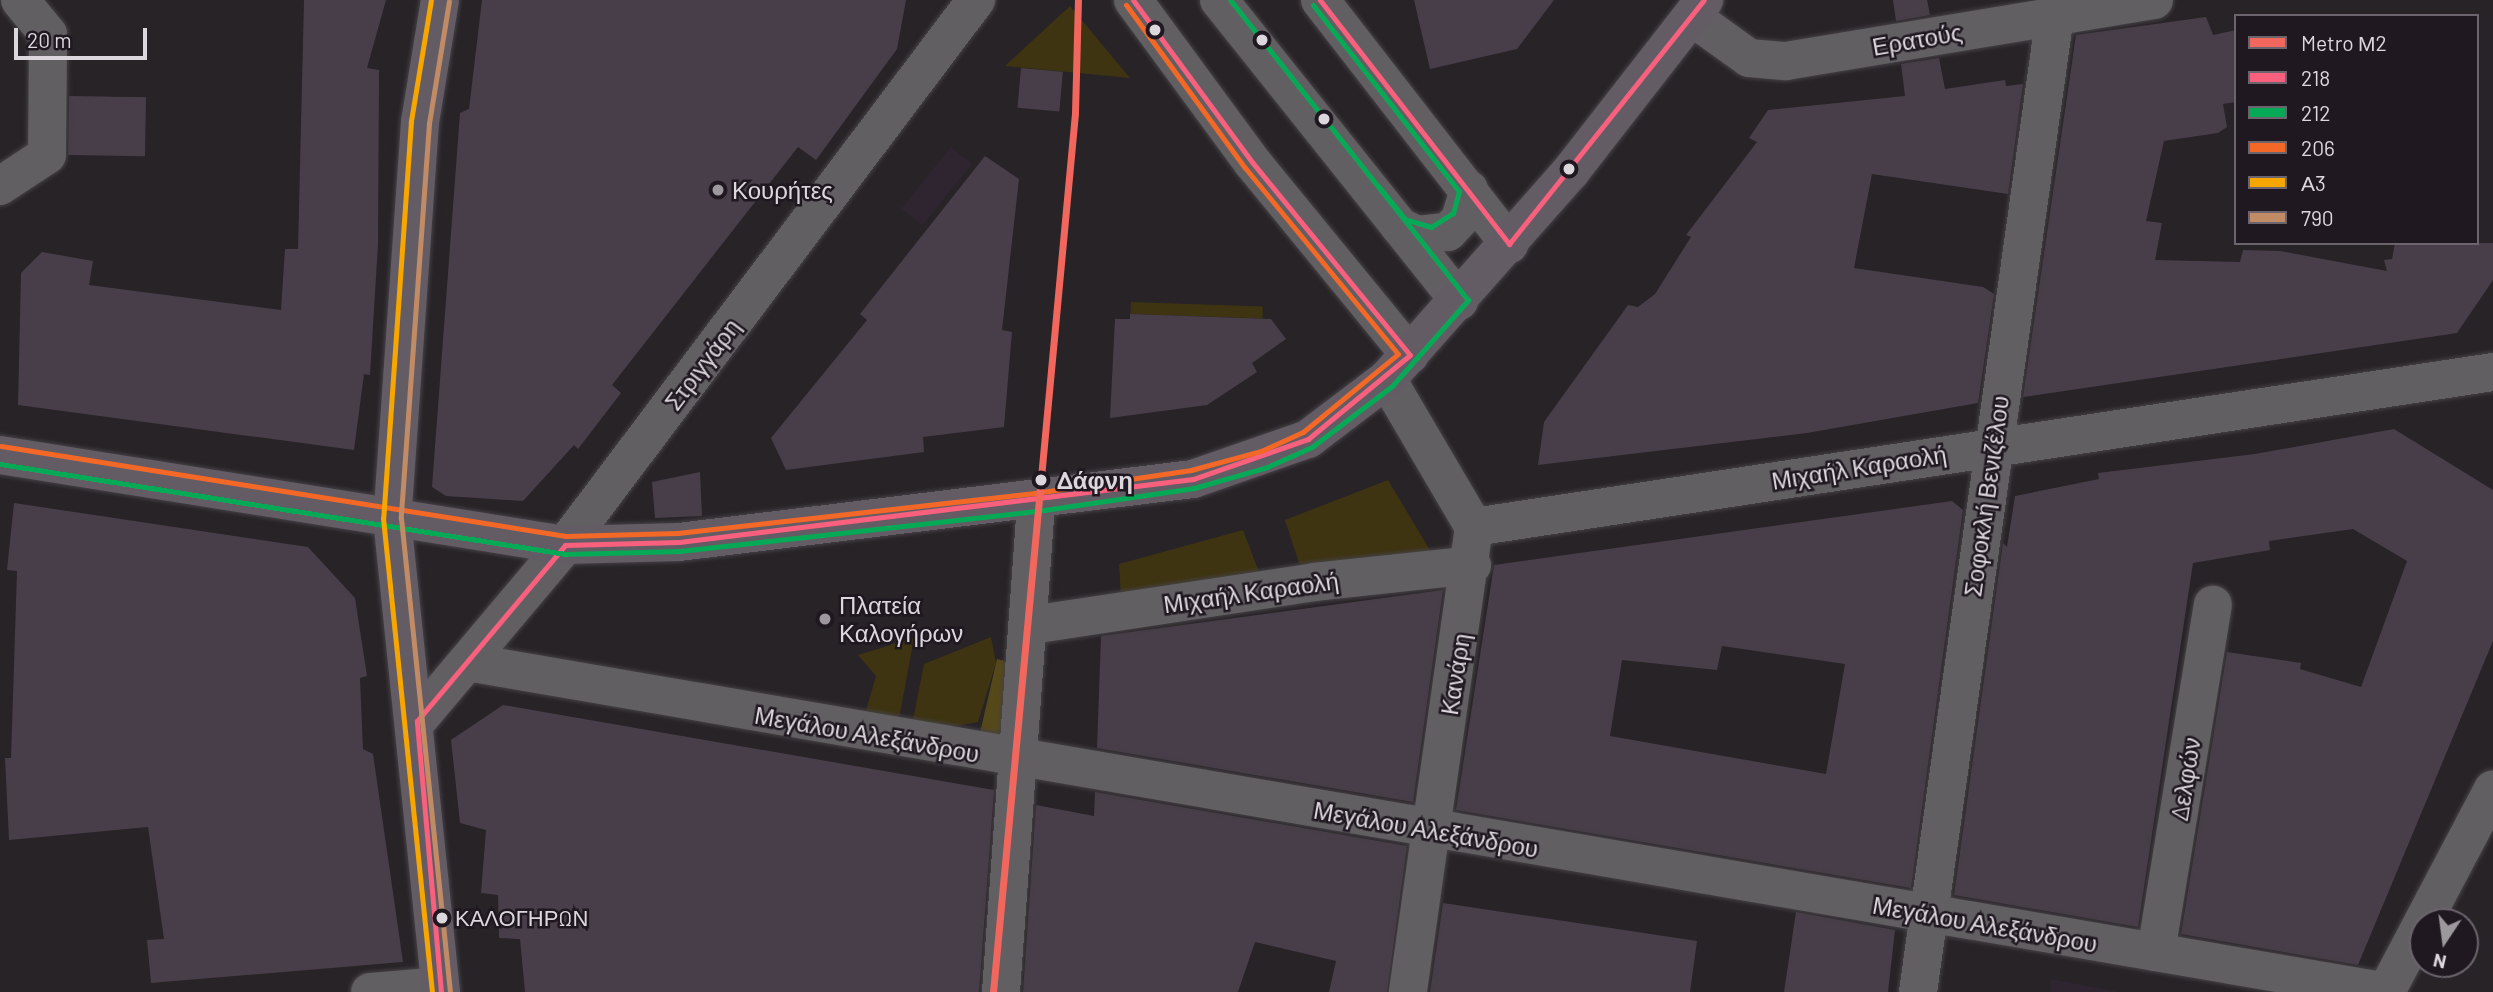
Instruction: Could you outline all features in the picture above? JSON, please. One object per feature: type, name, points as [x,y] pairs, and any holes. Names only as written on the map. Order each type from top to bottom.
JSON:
[{"type":"main road","points":[[439,0],[420,122],[392,518],[417,721],[441,989]]},
{"type":"main road","points":[[0,455],[565,545],[679,542],[1036,502],[1193,479],[1264,459],[1308,439],[1398,367],[1509,244],[1698,8]]},
{"type":"street","points":[[0,186],[47,155],[48,34],[20,0]]},
{"type":"street","name":"Στριγγάρη","points":[[417,721],[565,545],[976,0]]},
{"type":"street","points":[[1133,0],[1398,367],[1474,527]]},
{"type":"street","points":[[1219,0],[1460,301]]},
{"type":"street","points":[[1320,0],[1509,244]]},
{"type":"street","name":"Ερατούς","points":[[1698,8],[1749,58],[1786,61],[2056,8],[2154,0]]},
{"type":"street","name":"Σοφοκλή Βενιζέλου","points":[[1918,992],[2056,8]]},
{"type":"street","points":[[1400,227],[1418,235],[1447,232],[1460,219],[1469,189]]},
{"type":"street","name":"Μιχαήλ Καραολή","points":[[1474,527],[2493,372]]},
{"type":"street","points":[[1001,992],[1031,625],[1036,502]]},
{"type":"street","name":"Κανάρη","points":[[1408,992],[1472,565],[1474,527]]},
{"type":"street","name":"Μιχαήλ Καραολή","points":[[1031,625],[1314,582],[1472,565]]},
{"type":"street","name":"Δελφών","points":[[2156,952],[2213,605]]},
{"type":"street","name":"Μεγάλου Αλεξάνδρου","points":[[467,662],[1021,762],[2386,992]]},
{"type":"street","points":[[2386,992],[2493,789]]},
{"type":"street","points":[[370,992],[441,989]]},
{"type":"shaded area","points":[[1070,6],[1130,78],[1005,66]]},
{"type":"shaded area","points":[[951,147],[972,164],[922,225],[901,208]]},
{"type":"shaded area","points":[[1131,302],[1263,307],[1263,319],[1131,314]]},
{"type":"shaded area","points":[[1388,480],[1437,562],[1304,578],[1285,520]]},
{"type":"shaded area","points":[[1243,530],[1260,575],[1121,596],[1119,564]]},
{"type":"shaded area","points":[[991,637],[996,663],[978,722],[910,735],[924,664]]},
{"type":"shaded area","points":[[914,638],[896,735],[860,731],[876,676],[858,655]]},
{"type":"shaded area","points":[[997,659],[1012,663],[1010,752],[977,746]]},
{"type":"shaded area","points":[[2051,979],[2119,992],[2050,992]]},
{"type":"building","points":[[304,0],[386,0],[367,68],[379,70],[378,244],[370,375],[364,374],[354,450],[18,405],[21,273],[42,252],[93,261],[89,285],[281,310],[285,249],[298,249]]},
{"type":"building","points":[[482,0],[906,0],[897,49],[816,160],[798,147],[612,385],[621,393],[578,449],[574,445],[523,501],[446,496],[432,487],[460,113],[469,109]]},
{"type":"building","points":[[1414,0],[1554,0],[1517,49],[1430,69]]},
{"type":"building","points":[[1893,0],[1927,0],[1930,15],[1896,21]]},
{"type":"building","points":[[2206,17],[2213,35],[2234,30],[2234,102],[2223,104],[2227,127],[2218,133],[2164,141],[2146,221],[2162,223],[2155,260],[2240,262],[2243,250],[2280,251],[2387,271],[2384,260],[2392,259],[2395,245],[2493,243],[2493,280],[2457,333],[2023,397],[2076,35]]},
{"type":"building","points":[[1939,58],[1945,89],[2005,80],[2006,86],[2023,84],[2008,194],[1872,174],[1854,268],[1983,287],[1994,294],[1978,403],[1807,433],[1538,465],[1544,422],[1628,305],[1638,307],[1655,294],[1691,237],[1686,235],[1757,142],[1749,138],[1768,110],[1905,96],[1901,64]]},
{"type":"building","points":[[1021,68],[1063,72],[1059,112],[1018,108]]},
{"type":"building","points":[[69,96],[146,97],[145,156],[68,155]]},
{"type":"building","points":[[985,156],[1019,179],[1002,330],[1012,332],[1004,427],[923,437],[924,452],[786,470],[771,438],[867,320],[860,314]]},
{"type":"building","points":[[1130,314],[1271,319],[1286,339],[1252,363],[1257,372],[1207,405],[1110,418],[1115,319],[1130,319]]},
{"type":"building","points":[[2394,429],[2493,490],[2493,641],[2358,965],[2181,934],[2227,652],[2301,663],[2300,669],[2361,687],[2407,561],[2353,529],[2269,541],[2270,550],[2193,563],[2138,927],[1954,895],[2003,543],[2007,547],[2015,496],[2099,479],[2098,473],[2255,454]]},
{"type":"building","points":[[700,472],[702,516],[655,518],[652,482]]},
{"type":"building","points":[[1952,501],[1963,510],[1911,888],[1456,810],[1494,565]],"holes":[[[1722,646],[1845,664],[1826,774],[1610,736],[1622,660],[1717,670]]]},
{"type":"building","points":[[14,503],[308,547],[355,598],[367,676],[360,678],[363,749],[373,754],[403,962],[151,983],[147,940],[164,939],[148,827],[9,840],[5,758],[11,758],[17,571],[7,570]]},
{"type":"building","points":[[1443,590],[1413,802],[1097,748],[1101,636]]},
{"type":"building","points":[[503,705],[994,790],[979,992],[525,992],[520,939],[499,938],[498,895],[481,893],[486,830],[460,823],[451,740]]},
{"type":"building","points":[[1095,792],[1407,846],[1387,992],[1329,992],[1336,961],[1255,942],[1238,992],[1023,992],[1036,805],[1094,816]]},
{"type":"building","points":[[1443,903],[1697,941],[1690,992],[1430,992]]},
{"type":"building","points":[[1796,912],[1895,930],[1888,992],[1784,992]]},
{"type":"metro line","name":"Μ2","points":[[993,992],[1075,113],[1078,0]]},
{"type":"transit line","name":"Α3","points":[[431,0],[411,121],[383,518],[432,992]]},
{"type":"transit line","name":"218","points":[[441,992],[417,721],[565,545],[679,542],[1193,479],[1308,439],[1410,355],[1252,162],[1133,0]]},
{"type":"transit line","name":"212","points":[[0,464],[565,554],[680,551],[1037,511],[1194,488],[1267,467],[1312,447],[1392,386],[1468,300],[1230,0]]},
{"type":"transit line","name":"218","points":[[1320,0],[1509,244],[1704,0]]},
{"type":"transit line","name":"790","points":[[449,1],[429,123],[401,518],[450,991]]},
{"type":"transit line","name":"206","points":[[1,446],[566,536],[678,533],[1035,493],[1191,470],[1261,451],[1303,432],[1398,354],[1245,168],[1126,5]]},
{"type":"transit line","name":"212","points":[[1313,5],[1459,191],[1453,213],[1431,227],[1405,219],[1379,187]]},
{"type":"place","name":"Κουρήτες","points":[[718,190]]},
{"type":"place","name":"Δάφνη","points":[[1041,480]]},
{"type":"place","name":"Πλατεία Καλογήρων","points":[[825,619]]},
{"type":"place","name":"ΚΑΛΟΓΗΡΩΝ","points":[[442,918]]}]
